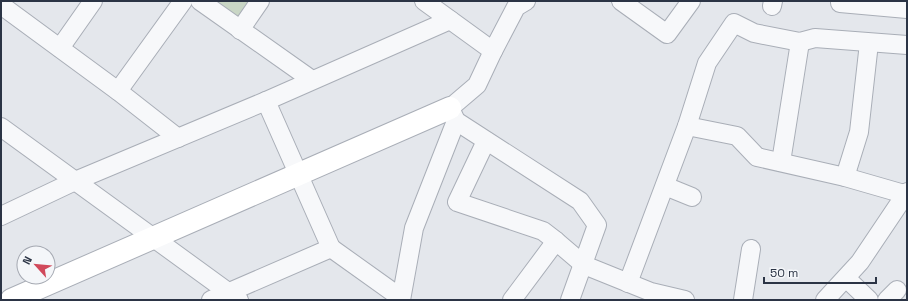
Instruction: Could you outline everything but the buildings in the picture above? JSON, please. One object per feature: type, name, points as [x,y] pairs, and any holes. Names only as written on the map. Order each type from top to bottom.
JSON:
[{"type":"street","points":[[3,1],[1,4],[118,91],[178,138]]},
{"type":"street","points":[[60,48],[93,1]]},
{"type":"street","points":[[118,91],[183,1]]},
{"type":"street","points":[[200,1],[312,80]]},
{"type":"street","points":[[240,30],[260,1]]},
{"type":"street","points":[[424,1],[494,51]]},
{"type":"street","points":[[621,1],[668,34],[691,1]]},
{"type":"street","points":[[266,101],[331,248],[401,299],[414,228],[453,114],[477,86],[516,3]]},
{"type":"street","points":[[840,3],[907,9]]},
{"type":"street","points":[[1,216],[75,182],[266,101],[450,20]]},
{"type":"street","points":[[628,283],[687,126],[707,63],[734,23],[754,33],[800,42],[814,38],[907,45]]},
{"type":"street","points":[[780,162],[800,42]]},
{"type":"street","points":[[845,176],[859,132],[869,43]]},
{"type":"street","points":[[453,114],[486,141],[580,202],[597,225],[570,300]]},
{"type":"street","points":[[11,300],[299,174],[453,114]]},
{"type":"street","points":[[687,126],[737,136],[757,157],[845,176],[906,193],[860,262],[825,300]]},
{"type":"street","points":[[1,127],[233,296]]},
{"type":"street","points":[[486,141],[457,202],[543,231],[584,264],[650,292],[685,300]]},
{"type":"street","points":[[665,186],[692,197]]},
{"type":"street","points":[[512,300],[556,241]]},
{"type":"street","points":[[211,300],[233,296],[331,248]]},
{"type":"street","points":[[743,300],[750,249]]},
{"type":"street","points":[[846,278],[869,300]]},
{"type":"green space","points":[[211,1],[256,1],[240,22]]}]
